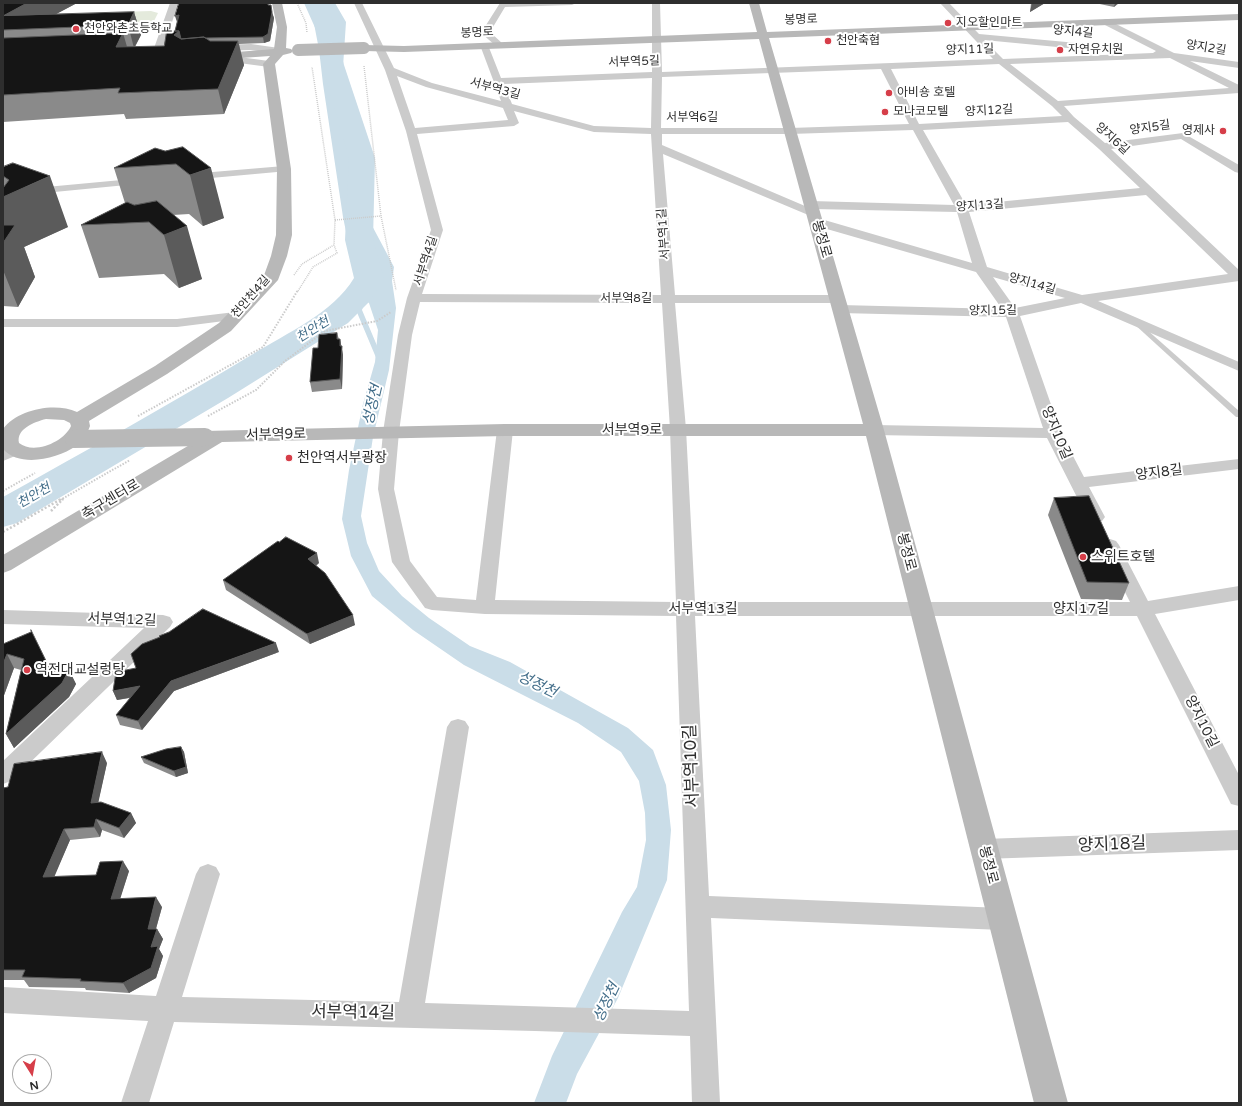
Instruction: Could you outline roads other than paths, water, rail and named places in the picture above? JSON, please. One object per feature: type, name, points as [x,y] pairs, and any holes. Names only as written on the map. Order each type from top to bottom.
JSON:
[{"type":"street","points":[[158,51],[174,3]]},
{"type":"street","points":[[203,55],[269,64],[279,51],[281,42],[282,18],[277,3]]},
{"type":"street","name":"서부역4길","points":[[358,3],[390,70],[412,131],[436,230],[426,266],[414,298],[405,335],[391,432],[386,489],[401,562],[432,602],[485,607]]},
{"type":"street","points":[[499,44],[485,33],[504,4],[572,3]]},
{"type":"street","name":"서부역1길","points":[[656,3],[656,131],[678,429]]},
{"type":"street","name":"봉정로","points":[[754,3],[874,430],[1051,1103]]},
{"type":"street","name":"양지6길","points":[[944,3],[965,27],[1000,61],[1056,104],[1070,119],[1103,147],[1239,276]]},
{"type":"street","name":"봉명로","points":[[203,55],[298,50],[364,48],[404,49],[499,44],[1239,17]]},
{"type":"street","name":"양지4길","points":[[1106,22],[1239,89]]},
{"type":"street","name":"양지4길","points":[[975,36],[1169,54]]},
{"type":"street","points":[[412,131],[514,123],[484,45]]},
{"type":"street","name":"양지11길","points":[[772,69],[1169,54]]},
{"type":"street","name":"양지2길","points":[[1169,54],[1239,65]]},
{"type":"street","name":"천안천4길","points":[[79,419],[161,370],[225,327],[270,280],[280,256],[284,235],[284,169],[269,64]]},
{"type":"street","name":"양지10길","points":[[884,65],[916,127],[962,209],[981,270],[1012,313],[1053,433],[1239,797]]},
{"type":"street","name":"서부역5길","points":[[498,81],[772,69]]},
{"type":"street","name":"서부역3길","points":[[390,70],[429,85],[594,129]]},
{"type":"street","name":"양지4길","points":[[1206,72],[1239,78]]},
{"type":"street","name":"양지4길","points":[[1056,104],[1239,89]]},
{"type":"street","name":"양지12길","points":[[790,131],[916,127],[1070,119]]},
{"type":"street","name":"서부역6길","points":[[594,129],[656,131],[790,131]]},
{"type":"street","name":"양지5길","points":[[1103,147],[1183,136],[1239,170]]},
{"type":"street","points":[[657,147],[813,213]]},
{"type":"street","points":[[181,178],[284,169]]},
{"type":"street","points":[[3,194],[157,180]]},
{"type":"street","name":"양지13길","points":[[813,213],[962,209],[1148,191]]},
{"type":"street","name":"양지14길","points":[[813,213],[981,270],[1082,299],[1239,367]]},
{"type":"street","name":"양지15길","points":[[839,304],[1012,313],[1082,299],[1239,276]]},
{"type":"street","name":"서부역8길","points":[[414,298],[668,300],[839,304]]},
{"type":"street","points":[[3,323],[177,323],[235,316]]},
{"type":"street","points":[[50,413],[72,415],[79,419],[81,425],[80,432],[74,439],[61,447],[44,453],[33,454],[8,454],[6,440],[12,430],[26,420],[50,413]]},
{"type":"street","name":"서부역10길","points":[[678,429],[706,1103]]},
{"type":"street","points":[[485,607],[505,430]]},
{"type":"street","name":"서부역9로","points":[[74,439],[505,430],[874,430]]},
{"type":"street","points":[[874,430],[1053,433]]},
{"type":"street","name":"축구센터로","points":[[3,565],[212,436]]},
{"type":"street","name":"양지8길","points":[[1078,483],[1239,464]]},
{"type":"street","name":"양지17길","points":[[921,608],[1143,609],[1239,593]]},
{"type":"street","name":"서부역13길","points":[[485,607],[686,609],[921,608]]},
{"type":"street","name":"서부역12길","points":[[3,617],[163,622],[3,775]]},
{"type":"street","points":[[410,1015],[458,727]]},
{"type":"street","name":"양지18길","points":[[984,850],[1239,840]]},
{"type":"street","points":[[135,1103],[208,874]]},
{"type":"street","points":[[698,907],[1002,919]]},
{"type":"street","name":"서부역14길","points":[[3,1000],[165,1009],[535,1018],[703,1024]]},
{"type":"lane","points":[[1135,322],[1239,415]]},
{"type":"water","points":[[304,3],[335,3],[346,22],[343,67],[369,220],[394,267],[392,281],[396,308],[389,370],[373,437],[361,516],[367,543],[379,571],[402,596],[429,618],[470,646],[510,662],[628,728],[653,750],[666,785],[671,830],[667,880],[618,998],[577,1074],[566,1103],[534,1103],[552,1056],[622,912],[637,887],[646,840],[645,813],[639,781],[621,752],[578,723],[464,665],[413,630],[372,596],[351,556],[342,519],[349,470],[363,404],[375,362],[378,330],[369,303],[359,295],[343,217],[323,84],[317,32]]},
{"type":"waterway","name":"천안천","points":[[3,514],[216,391],[337,316],[359,295],[369,278],[359,240],[362,158],[333,65],[319,3]]},
{"type":"waterway","name":"성정천","points":[[365,289],[359,310],[380,360]]},
{"type":"place","name":"지오할인마트","points":[[948,23]]},
{"type":"place","name":"천안와촌초등학교","points":[[76,29]]},
{"type":"place","name":"천안축협","points":[[828,41]]},
{"type":"place","name":"자연유치원","points":[[1060,50]]},
{"type":"place","name":"아비숑 호텔","points":[[889,93]]},
{"type":"place","name":"모나코모텔","points":[[885,112]]},
{"type":"place","name":"영제사","points":[[1223,131]]},
{"type":"place","name":"천안역서부광장","points":[[289,458]]},
{"type":"place","name":"스위트호텔","points":[[1083,557]]},
{"type":"place","name":"역전대교설렁탕","points":[[27,670]]}]
